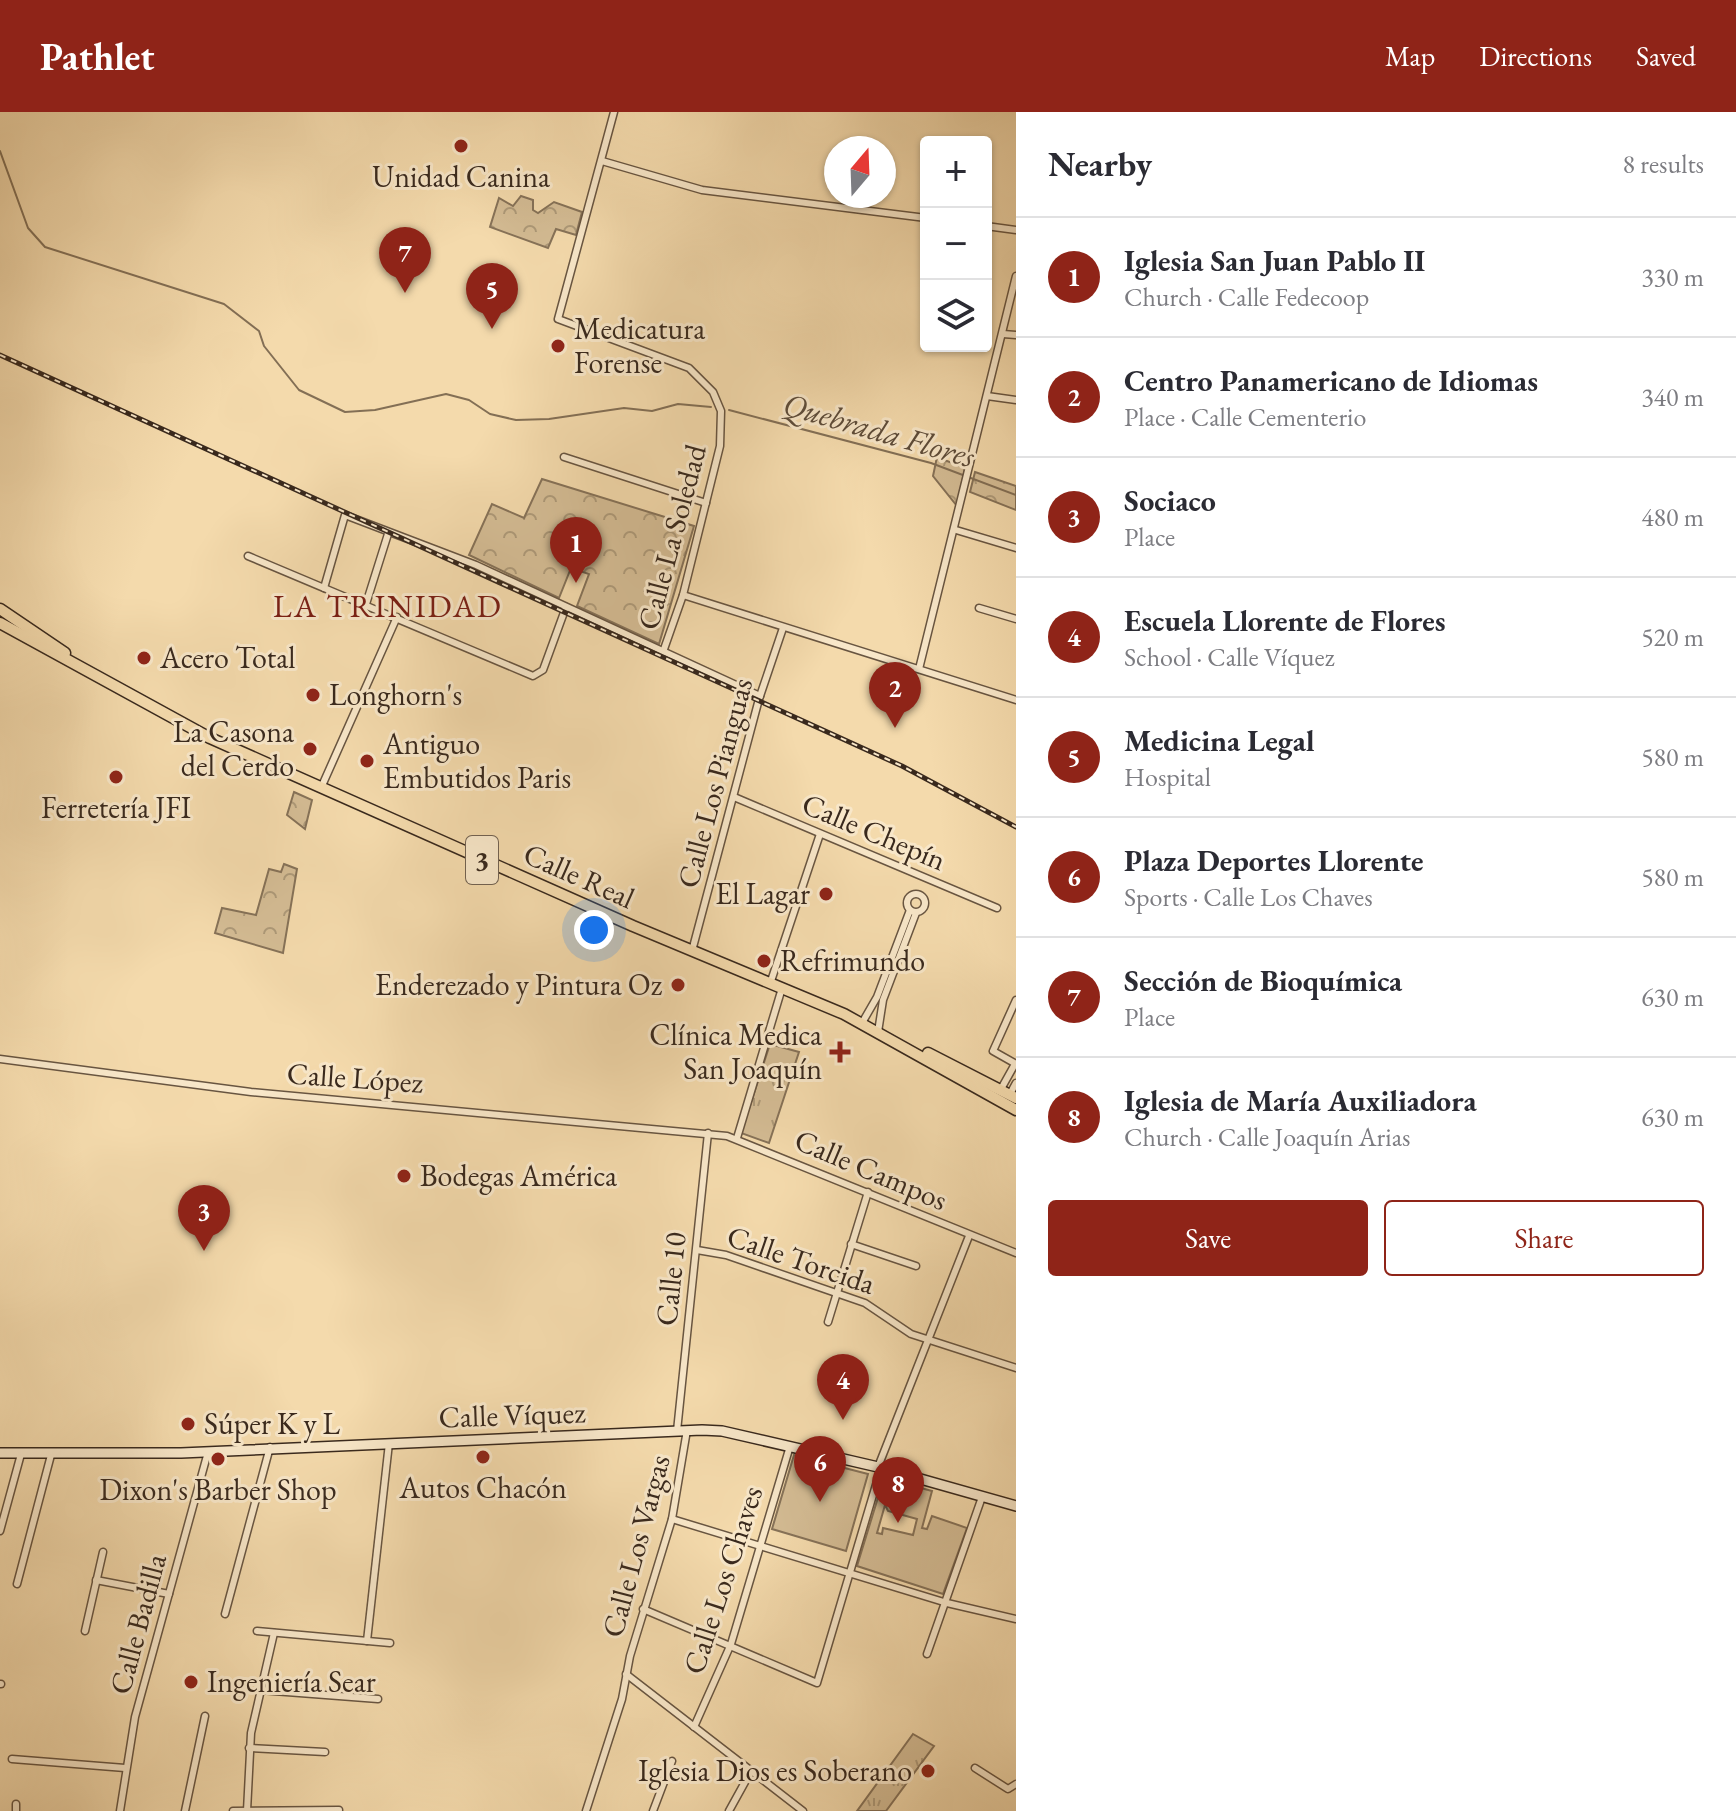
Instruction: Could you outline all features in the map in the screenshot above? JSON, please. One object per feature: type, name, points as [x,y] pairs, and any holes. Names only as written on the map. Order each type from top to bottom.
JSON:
[{"type":"main road","name":"Calle Real","points":[[0,609],[92,673]]},
{"type":"main road","points":[[0,616],[19,621]]},
{"type":"main road","name":"Calle Real","points":[[0,623],[210,738],[862,1023],[1016,1110]]},
{"type":"main road","name":"Calle Real","points":[[878,1032],[1009,1093]]},
{"type":"main road","name":"Calle Víquez","points":[[0,1453],[208,1452],[682,1430],[722,1431],[880,1468],[1016,1506]]},
{"type":"street","name":"Calle La Soledad","points":[[614,112],[558,319],[689,368],[718,401],[723,423],[683,595],[663,652]]},
{"type":"street","points":[[602,161],[702,190],[920,217]]},
{"type":"street","points":[[992,227],[1016,230]]},
{"type":"street","points":[[919,669],[956,530],[1016,276]]},
{"type":"street","points":[[1003,334],[1016,335]]},
{"type":"street","points":[[987,396],[1016,400]]},
{"type":"street","points":[[564,457],[706,503]]},
{"type":"street","points":[[324,588],[345,515],[388,534],[439,550],[760,696]]},
{"type":"street","points":[[956,530],[1016,548]]},
{"type":"street","points":[[366,604],[388,534]]},
{"type":"street","points":[[248,556],[533,676],[543,670],[566,607]]},
{"type":"street","points":[[683,595],[1016,700]]},
{"type":"street","points":[[979,608],[1016,619]]},
{"type":"street","points":[[321,788],[397,617]]},
{"type":"street","name":"Calle Los Pianguas","points":[[692,951],[760,696],[783,628]]},
{"type":"street","name":"Calle Chepín","points":[[734,797],[997,908]]},
{"type":"street","points":[[770,984],[820,834]]},
{"type":"street","points":[[862,1023],[880,998],[913,912]]},
{"type":"street","points":[[737,1138],[782,988]]},
{"type":"street","points":[[878,1032],[880,998]]},
{"type":"street","points":[[1009,1093],[1016,1064],[993,1051],[1016,1000]]},
{"type":"street","name":"Calle López","points":[[0,1059],[251,1092],[708,1133]]},
{"type":"street","points":[[1009,1093],[1016,1083]]},
{"type":"street","name":"Calle Campos","points":[[708,1133],[737,1138],[1016,1253]]},
{"type":"street","name":"Calle 10","points":[[682,1430],[708,1133]]},
{"type":"street","points":[[828,1322],[868,1192]]},
{"type":"street","points":[[643,1609],[817,1683],[880,1468],[969,1236]]},
{"type":"street","points":[[851,1244],[916,1266]]},
{"type":"street","name":"Calle Torcida","points":[[697,1250],[726,1255],[835,1293],[875,1308],[904,1331],[1016,1368]]},
{"type":"street","name":"Calle Los Vargas","points":[[586,1811],[622,1699],[643,1609],[672,1519],[682,1430]]},
{"type":"street","points":[[367,1641],[389,1443]]},
{"type":"street","name":"Calle Los Chaves","points":[[694,1727],[731,1644],[790,1446]]},
{"type":"street","points":[[225,1614],[270,1447]]},
{"type":"street","name":"Calle Badilla","points":[[120,1811],[125,1768],[208,1452]]},
{"type":"street","points":[[0,1531],[21,1454]]},
{"type":"street","points":[[17,1584],[51,1455]]},
{"type":"street","points":[[927,1654],[982,1497]]},
{"type":"street","points":[[672,1519],[947,1603],[1016,1619]]},
{"type":"street","points":[[85,1631],[103,1552]]},
{"type":"street","points":[[96,1580],[169,1594]]},
{"type":"street","points":[[257,1631],[390,1643]]},
{"type":"street","points":[[247,1810],[249,1748],[274,1633]]},
{"type":"street","points":[[626,1674],[803,1811]]},
{"type":"street","points":[[260,1690],[378,1699]]},
{"type":"street","points":[[185,1811],[205,1716]]},
{"type":"street","points":[[249,1748],[325,1752]]},
{"type":"street","points":[[12,1759],[125,1768]]},
{"type":"street","points":[[653,1811],[672,1761]]},
{"type":"street","points":[[975,1768],[1008,1789],[1016,1784]]},
{"type":"street","points":[[729,1811],[750,1773]]},
{"type":"street","points":[[233,1811],[339,1810]]},
{"type":"green space","points":[[521,196],[533,200],[533,210],[538,213],[554,202],[582,212],[576,235],[556,229],[548,248],[490,227],[499,198],[513,206]]},
{"type":"green space","points":[[937,457],[965,468],[957,506],[933,476]]},
{"type":"green space","points":[[975,472],[1016,486],[1016,510],[970,492]]},
{"type":"green space","points":[[542,479],[694,526],[659,644],[577,606],[589,574],[571,568],[559,598],[469,555],[492,504],[524,518]]},
{"type":"green space","points":[[294,792],[312,800],[305,829],[287,815]]},
{"type":"green space","points":[[284,864],[297,869],[283,953],[215,933],[222,908],[256,915],[269,869],[281,872]]},
{"type":"green space","points":[[770,1044],[799,1052],[769,1143],[741,1133]]},
{"type":"green space","points":[[794,1455],[868,1474],[846,1551],[772,1529]]},
{"type":"green space","points":[[884,1478],[932,1491],[922,1528],[927,1529],[932,1516],[967,1528],[943,1594],[857,1566]],"holes":[[[885,1505],[888,1511],[917,1519],[913,1535],[883,1528],[882,1534],[877,1533]]]},
{"type":"green space","points":[[913,1734],[934,1746],[886,1811],[857,1811]]},
{"type":"waterway","name":"Quebrada Flores","points":[[0,151],[28,228],[45,247],[224,304],[259,331],[264,346],[299,390],[345,412],[375,410],[446,394],[469,400],[490,414],[516,420],[549,419],[624,408],[652,411],[678,404],[711,407]]},
{"type":"waterway","name":"Quebrada Flores","points":[[729,410],[931,463],[1016,495]]},
{"type":"railway","points":[[0,355],[902,766],[1016,827]]},
{"type":"place","name":"Unidad Canina","points":[[461,146]]},
{"type":"place","name":"Sección de Bioquímica","points":[[405,293]]},
{"type":"place","name":"Medicina Legal","points":[[492,329]]},
{"type":"place","name":"Medicatura Forense","points":[[558,346]]},
{"type":"place","name":"Iglesia San Juan Pablo II","points":[[576,583]]},
{"type":"place","name":"Acero Total","points":[[144,658]]},
{"type":"place","name":"Longhorn's","points":[[313,695]]},
{"type":"place","name":"Centro Panamericano de Idiomas","points":[[895,728]]},
{"type":"place","name":"La Casona del Cerdo","points":[[310,749]]},
{"type":"place","name":"Antiguo Embutidos Paris","points":[[367,761]]},
{"type":"place","name":"Ferretería JFI","points":[[116,777]]},
{"type":"place","name":"El Lagar","points":[[826,894]]},
{"type":"place","name":"Refrimundo","points":[[764,961]]},
{"type":"place","name":"Enderezado y Pintura Oz","points":[[678,985]]},
{"type":"place","name":"Clínica Medica San Joaquín","points":[[840,1052]]},
{"type":"place","name":"Bodegas América","points":[[404,1176]]},
{"type":"place","name":"Sociaco","points":[[204,1251]]},
{"type":"place","name":"Escuela Llorente de Flores","points":[[843,1420]]},
{"type":"place","name":"Súper K y L","points":[[188,1424]]},
{"type":"place","name":"Autos Chacón","points":[[483,1457]]},
{"type":"place","name":"Dixon's Barber Shop","points":[[218,1459]]},
{"type":"place","name":"Plaza Deportes Llorente","points":[[820,1502]]},
{"type":"place","name":"Iglesia de María Auxiliadora","points":[[898,1523]]},
{"type":"place","name":"Ingeniería Sear","points":[[191,1682]]},
{"type":"place","name":"Iglesia Dios es Soberano","points":[[928,1771]]},
{"type":"district","name":"LA TRINIDAD","points":[[388,606]]}]
